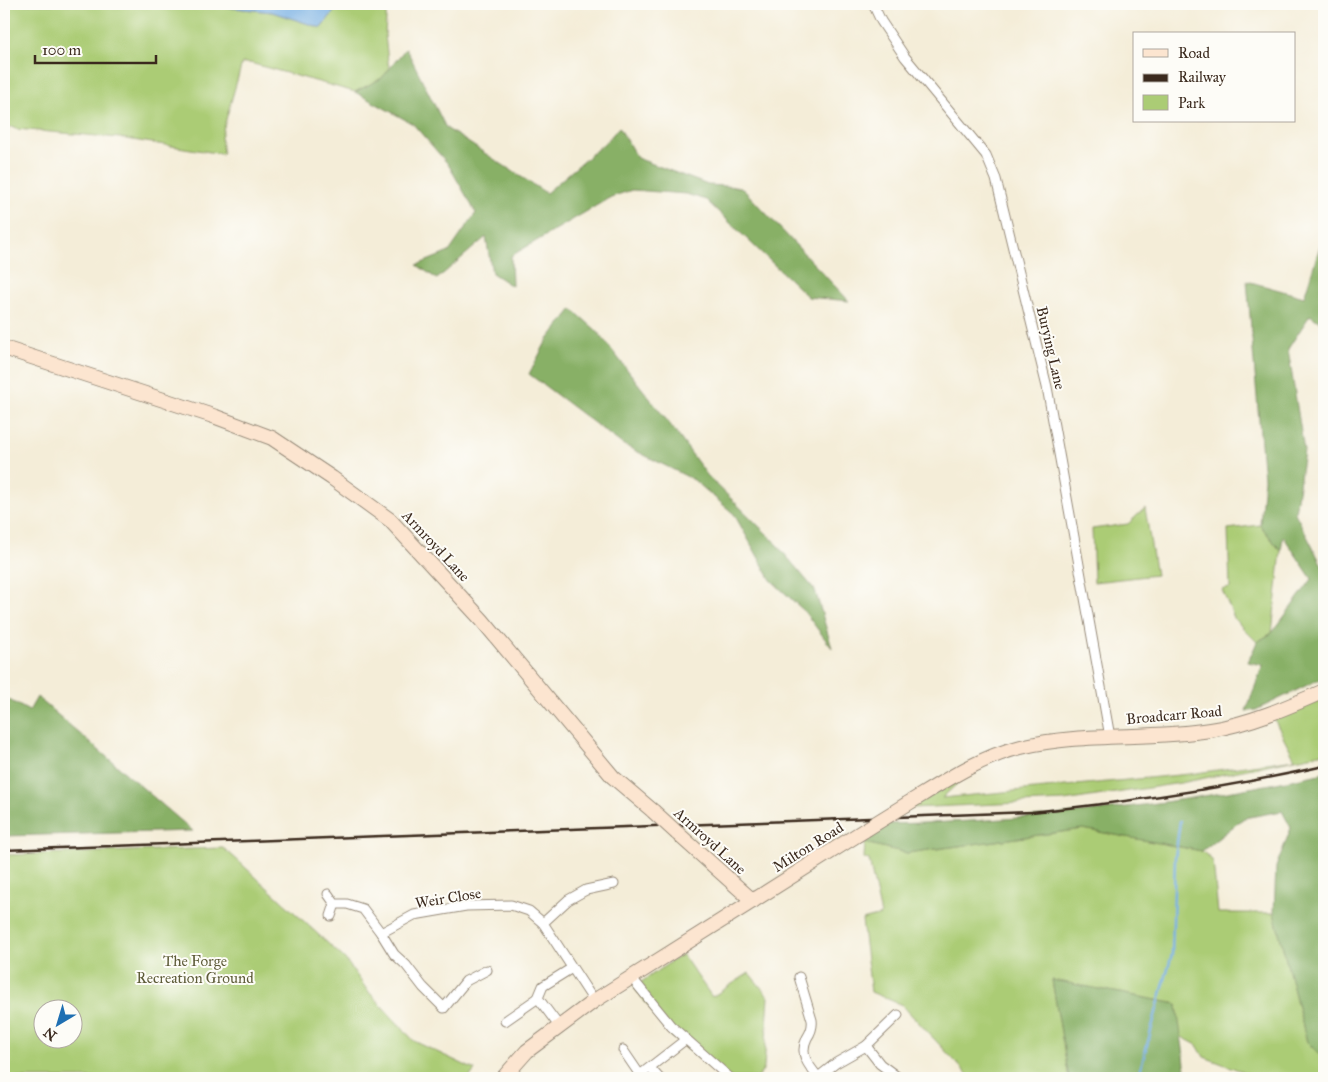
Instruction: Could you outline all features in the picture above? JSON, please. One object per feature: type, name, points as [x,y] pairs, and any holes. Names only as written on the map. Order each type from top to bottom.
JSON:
[{"type":"street","name":"Burying Lane","points":[[873,4],[880,21],[905,57],[986,155],[996,179],[1047,387],[1110,737]]},
{"type":"street","name":"Armroyd Lane","points":[[4,348],[216,417],[272,438],[390,520],[482,620],[613,777],[754,901]]},
{"type":"street","name":"Broadcarr Road","points":[[1110,737],[1168,734],[1228,727],[1247,722],[1324,691]]},
{"type":"street","name":"Milton Road","points":[[503,1078],[527,1051],[594,1001],[906,804],[971,766],[1020,747],[1077,738],[1110,737]]},
{"type":"street","points":[[543,923],[568,900],[586,890],[614,884]]},
{"type":"street","points":[[328,894],[335,904]]},
{"type":"street","points":[[331,916],[335,904]]},
{"type":"street","points":[[335,904],[347,904],[363,910],[394,954],[444,1008],[466,981],[487,970]]},
{"type":"street","name":"Weir Close","points":[[381,933],[414,915],[466,906],[511,905],[529,911],[543,923],[594,1001]]},
{"type":"street","points":[[505,1021],[538,998],[543,986],[572,968]]},
{"type":"street","points":[[632,977],[671,1026],[730,1078]]},
{"type":"street","points":[[800,977],[813,1026],[806,1041],[803,1055],[817,1078],[836,1063],[866,1046],[898,1015]]},
{"type":"street","points":[[538,998],[559,1026]]},
{"type":"street","points":[[622,1050],[638,1077],[685,1040]]},
{"type":"street","points":[[866,1046],[880,1064],[899,1078]]},
{"type":"street","points":[[650,1068],[659,1078]]},
{"type":"green space","points":[[4,4],[196,4],[272,12],[321,28],[340,4],[387,4],[385,35],[389,70],[382,78],[355,92],[250,63],[242,63],[221,137],[223,154],[120,138],[16,129],[9,126],[4,146]]},
{"type":"green space","points":[[406,48],[446,128],[546,193],[608,140],[619,127],[637,158],[708,185],[741,187],[849,301],[808,297],[706,200],[686,194],[632,190],[611,197],[511,256],[512,286],[492,273],[486,237],[437,279],[417,265],[449,252],[476,213],[448,164],[413,124],[355,92],[382,78]]},
{"type":"green space","points":[[1324,233],[1324,325],[1310,315],[1288,349],[1304,451],[1295,513],[1324,569],[1324,677],[1256,710],[1246,711],[1263,665],[1248,662],[1257,642],[1272,633],[1312,579],[1283,536],[1281,551],[1260,525],[1264,479],[1247,281],[1304,297]]},
{"type":"green space","points":[[572,309],[597,331],[707,475],[771,538],[815,590],[832,648],[803,610],[771,580],[734,514],[694,480],[622,444],[529,374],[546,342]]},
{"type":"green space","points":[[1145,508],[1156,575],[1094,582],[1092,529],[1128,524]]},
{"type":"green space","points":[[1260,525],[1281,551],[1272,633],[1257,642],[1235,620],[1222,590],[1230,588],[1228,529]]},
{"type":"green space","points":[[1324,695],[1324,753],[1181,783],[1064,801],[910,808],[965,776],[942,798],[1189,774],[1295,759],[1274,719]]},
{"type":"green space","points":[[4,697],[29,711],[37,697],[193,831],[4,836]]},
{"type":"green space","points":[[1324,773],[1324,1059],[1307,1042],[1274,913],[1276,867],[1291,828],[1282,811],[1244,818],[1202,851],[1083,829],[907,853],[865,843],[882,824],[993,820],[1104,810],[1215,794]]},
{"type":"green space","points":[[1083,829],[1202,851],[1213,861],[1218,913],[1274,913],[1307,1042],[1324,1059],[1324,1078],[1260,1078],[1204,1057],[1197,1045],[1180,1036],[1177,1004],[1052,980],[1069,1078],[971,1078],[902,1005],[871,992],[862,920],[881,915],[869,860],[864,858],[865,843],[907,853]]},
{"type":"green space","name":"The Forge Recreation Ground","points":[[223,848],[345,959],[368,991],[414,1041],[475,1070],[469,1078],[4,1078],[4,855]]},
{"type":"green space","points":[[682,954],[712,997],[749,973],[769,997],[764,1068],[758,1078],[726,1078],[671,1036],[634,987]]},
{"type":"green space","points":[[1052,980],[1177,1004],[1186,1078],[1069,1078]]},
{"type":"water","points":[[196,4],[340,4],[321,28],[272,12]]},
{"type":"waterway","points":[[1138,1078],[1172,954],[1175,858],[1180,821]]},
{"type":"railway","points":[[4,850],[1032,812],[1178,794],[1324,766]]}]
